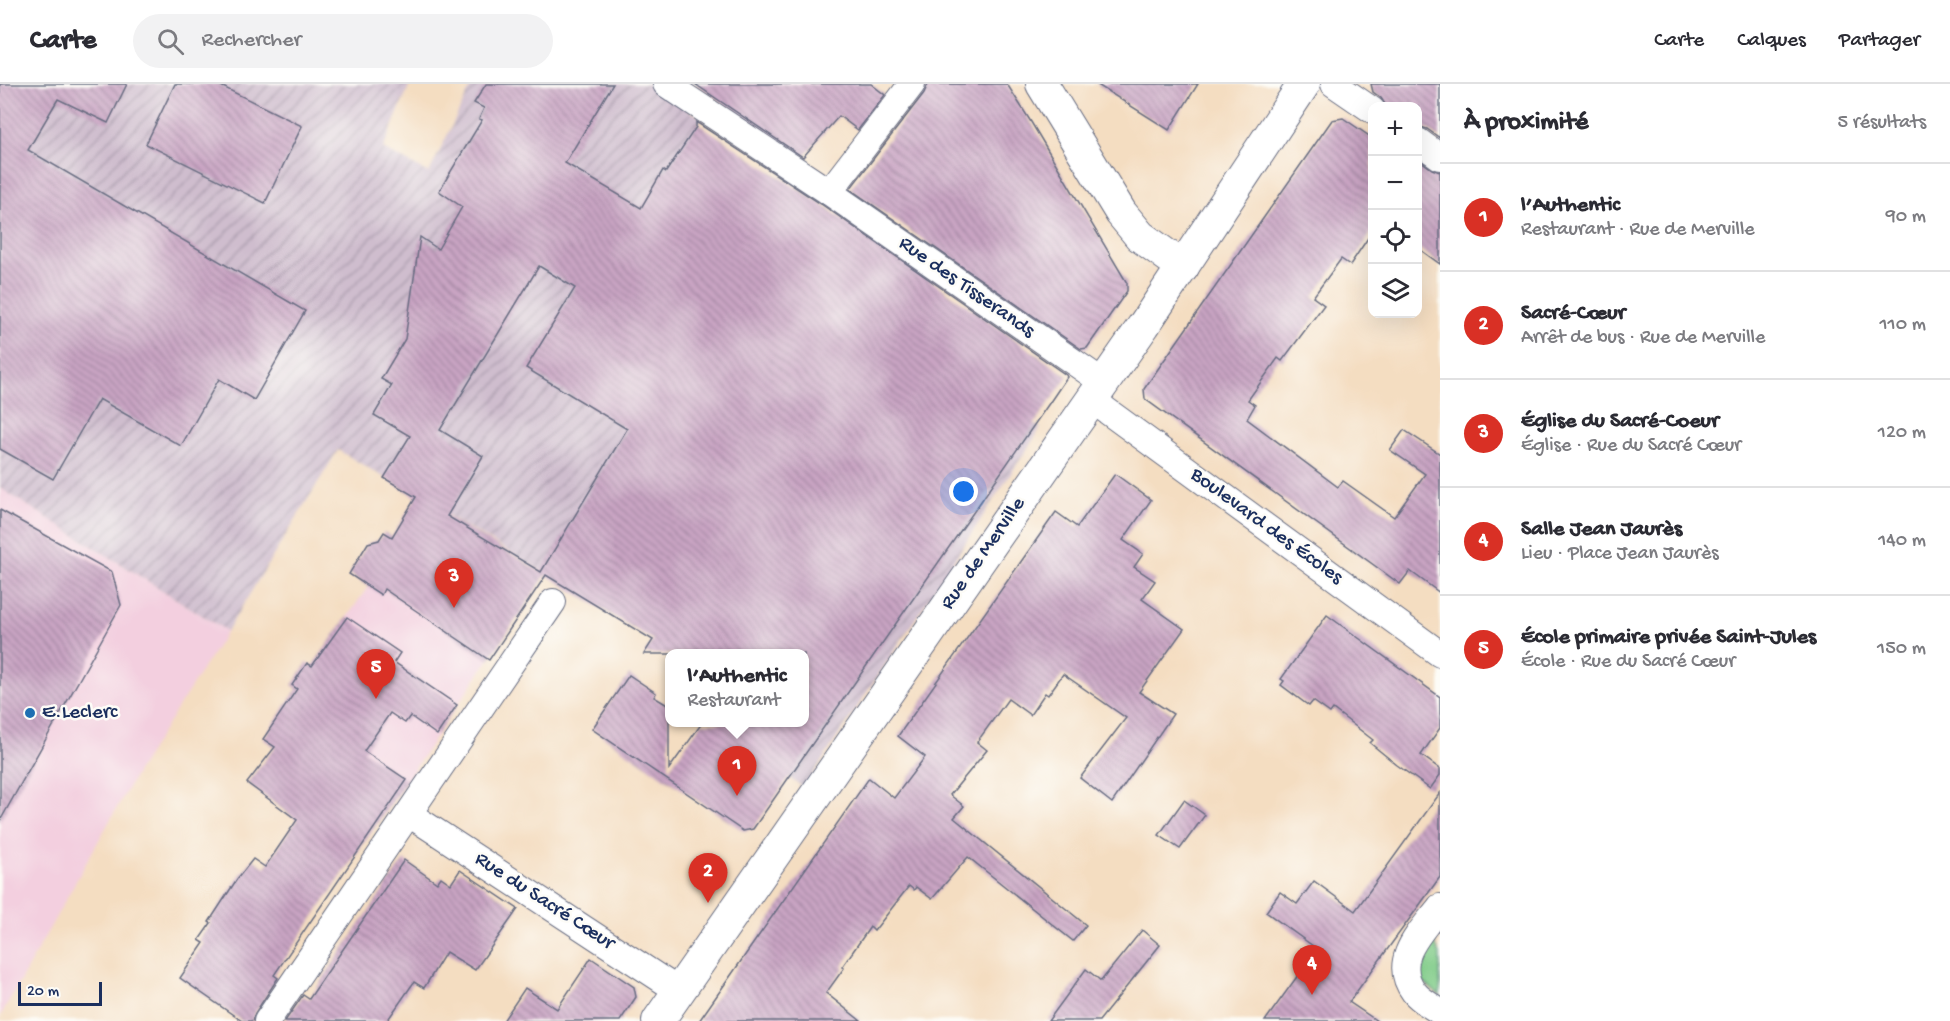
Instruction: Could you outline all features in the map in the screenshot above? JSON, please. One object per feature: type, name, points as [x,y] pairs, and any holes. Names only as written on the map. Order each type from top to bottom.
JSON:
[{"type":"street","name":"Rue des Tisserands","points":[[666,84],[829,192],[1098,391]]},
{"type":"street","points":[[829,192],[912,84]]},
{"type":"street","points":[[1042,84],[1121,213],[1140,236],[1183,267]]},
{"type":"street","name":"Rue de Merville","points":[[658,1021],[1098,391],[1304,84]]},
{"type":"street","points":[[1334,84],[1368,107]]},
{"type":"street","points":[[1422,144],[1440,157]]},
{"type":"street","name":"Boulevard des Écoles","points":[[1098,391],[1440,654]]},
{"type":"street","points":[[267,1021],[553,602]]},
{"type":"street","name":"Rue du Sacré Cœur","points":[[409,814],[679,991]]},
{"type":"street","points":[[1440,907],[1407,952],[1405,964],[1409,983],[1415,993],[1440,1012]]},
{"type":"shaded area","points":[[0,84],[410,84],[383,149],[429,173],[472,84],[648,84],[702,118],[667,172],[873,327],[1041,428],[804,788],[722,733],[726,727],[809,727],[809,649],[672,649],[338,450],[227,631],[0,488]]},
{"type":"shaded area","points":[[0,488],[227,631],[138,770],[0,1017]]},
{"type":"shaded area","points":[[372,581],[489,659],[381,818],[263,739]]},
{"type":"green space","points":[[1432,938],[1440,954],[1440,996],[1417,977],[1417,960]]},
{"type":"building","points":[[0,84],[127,84],[108,123],[58,99],[28,150],[305,311],[254,400],[219,379],[181,446],[99,399],[53,479],[0,449]]},
{"type":"building","points":[[175,84],[217,84],[302,126],[265,203],[146,144]]},
{"type":"building","points":[[486,84],[613,84],[565,163],[641,208],[663,170],[666,172],[696,127],[696,122],[821,204],[1067,377],[753,829],[743,831],[592,729],[629,675],[656,693],[654,697],[665,704],[665,727],[669,727],[669,769],[699,727],[809,727],[809,649],[665,649],[665,654],[644,654],[653,640],[546,575],[489,660],[384,589],[381,595],[349,574],[368,543],[379,540],[384,532],[392,537],[416,497],[384,478],[410,436],[374,415],[392,385],[381,379],[405,339],[420,237],[438,249],[462,207],[439,191],[482,120],[479,119],[484,108],[474,103]],"holes":[[[539,266],[575,288],[526,368],[627,429],[541,572],[447,516],[483,456],[440,430]]]},
{"type":"building","points":[[695,84],[871,84],[885,95],[858,130],[839,116],[803,157]]},
{"type":"building","points":[[928,84],[1007,84],[1031,122],[1127,283],[1127,291],[1087,348],[1081,349],[850,189],[924,93]]},
{"type":"building","points":[[1096,84],[1198,84],[1169,130]]},
{"type":"building","points":[[1371,84],[1440,84],[1440,138],[1422,127],[1422,102],[1384,102],[1373,92]]},
{"type":"building","points":[[1343,118],[1368,135],[1368,238],[1350,265],[1341,259],[1313,297],[1324,305],[1282,361],[1278,358],[1248,400],[1255,405],[1247,419],[1338,487],[1343,481],[1394,517],[1425,474],[1390,450],[1404,430],[1440,454],[1440,593],[1410,571],[1400,584],[1145,399],[1144,389],[1332,120]]},
{"type":"building","points":[[1422,162],[1440,172],[1440,264],[1422,251]]},
{"type":"building","points":[[1115,474],[1151,500],[1123,540],[1143,554],[1134,567],[1155,581],[1142,599],[1184,629],[1139,692],[1173,714],[1112,803],[1080,778],[1126,718],[1063,674],[1048,695],[1045,693],[1030,715],[1008,699],[977,742],[987,750],[950,795],[964,806],[954,818],[1086,925],[1073,941],[968,857],[932,899],[916,887],[914,890],[909,886],[874,931],[870,927],[842,967],[844,968],[826,993],[861,1021],[699,1021],[869,778],[894,798],[925,757],[898,736],[1056,512],[1077,527]]},
{"type":"building","name":"E.Leclerc","points":[[0,510],[112,572],[121,605],[0,821]]},
{"type":"building","points":[[1327,615],[1440,697],[1440,728],[1421,755],[1440,769],[1440,775],[1430,789],[1370,743],[1373,740],[1333,709],[1330,713],[1313,701],[1309,706],[1281,685],[1284,681],[1281,679]]},
{"type":"building","points":[[347,617],[400,653],[394,662],[457,705],[437,735],[410,716],[405,723],[390,713],[364,751],[407,780],[274,975],[278,978],[252,1021],[242,1021],[180,978],[204,943],[199,940],[237,879],[253,859],[265,867],[297,820],[247,783],[275,747],[263,739],[297,689],[292,685],[307,663],[312,666]]},
{"type":"building","points":[[1440,793],[1440,877],[1349,1002],[1377,1021],[1265,1021],[1317,949],[1266,912],[1280,892],[1297,904],[1314,881],[1355,911]]},
{"type":"building","points":[[1184,800],[1205,815],[1180,849],[1159,835]]},
{"type":"building","points":[[404,860],[437,883],[441,877],[451,884],[460,870],[518,909],[475,970],[446,952],[424,988],[414,982],[387,1021],[285,1021],[303,995],[309,999]]},
{"type":"building","points":[[1142,930],[1160,945],[1099,1021],[1048,1021],[1086,969],[1101,981]]},
{"type":"building","points":[[591,958],[634,987],[636,997],[620,1021],[503,1021],[525,988],[557,1009]]},
{"type":"place","name":"Église du Sacré-Coeur","points":[[454,608]]},
{"type":"place","name":"École primaire privée Saint-Jules","points":[[376,699]]},
{"type":"place","name":"E.Leclerc","points":[[30,713]]},
{"type":"place","name":"l’Authentic","points":[[737,796]]},
{"type":"place","name":"Sacré-Cœur","points":[[708,903]]},
{"type":"place","name":"Salle Jean Jaurès","points":[[1312,995]]}]
